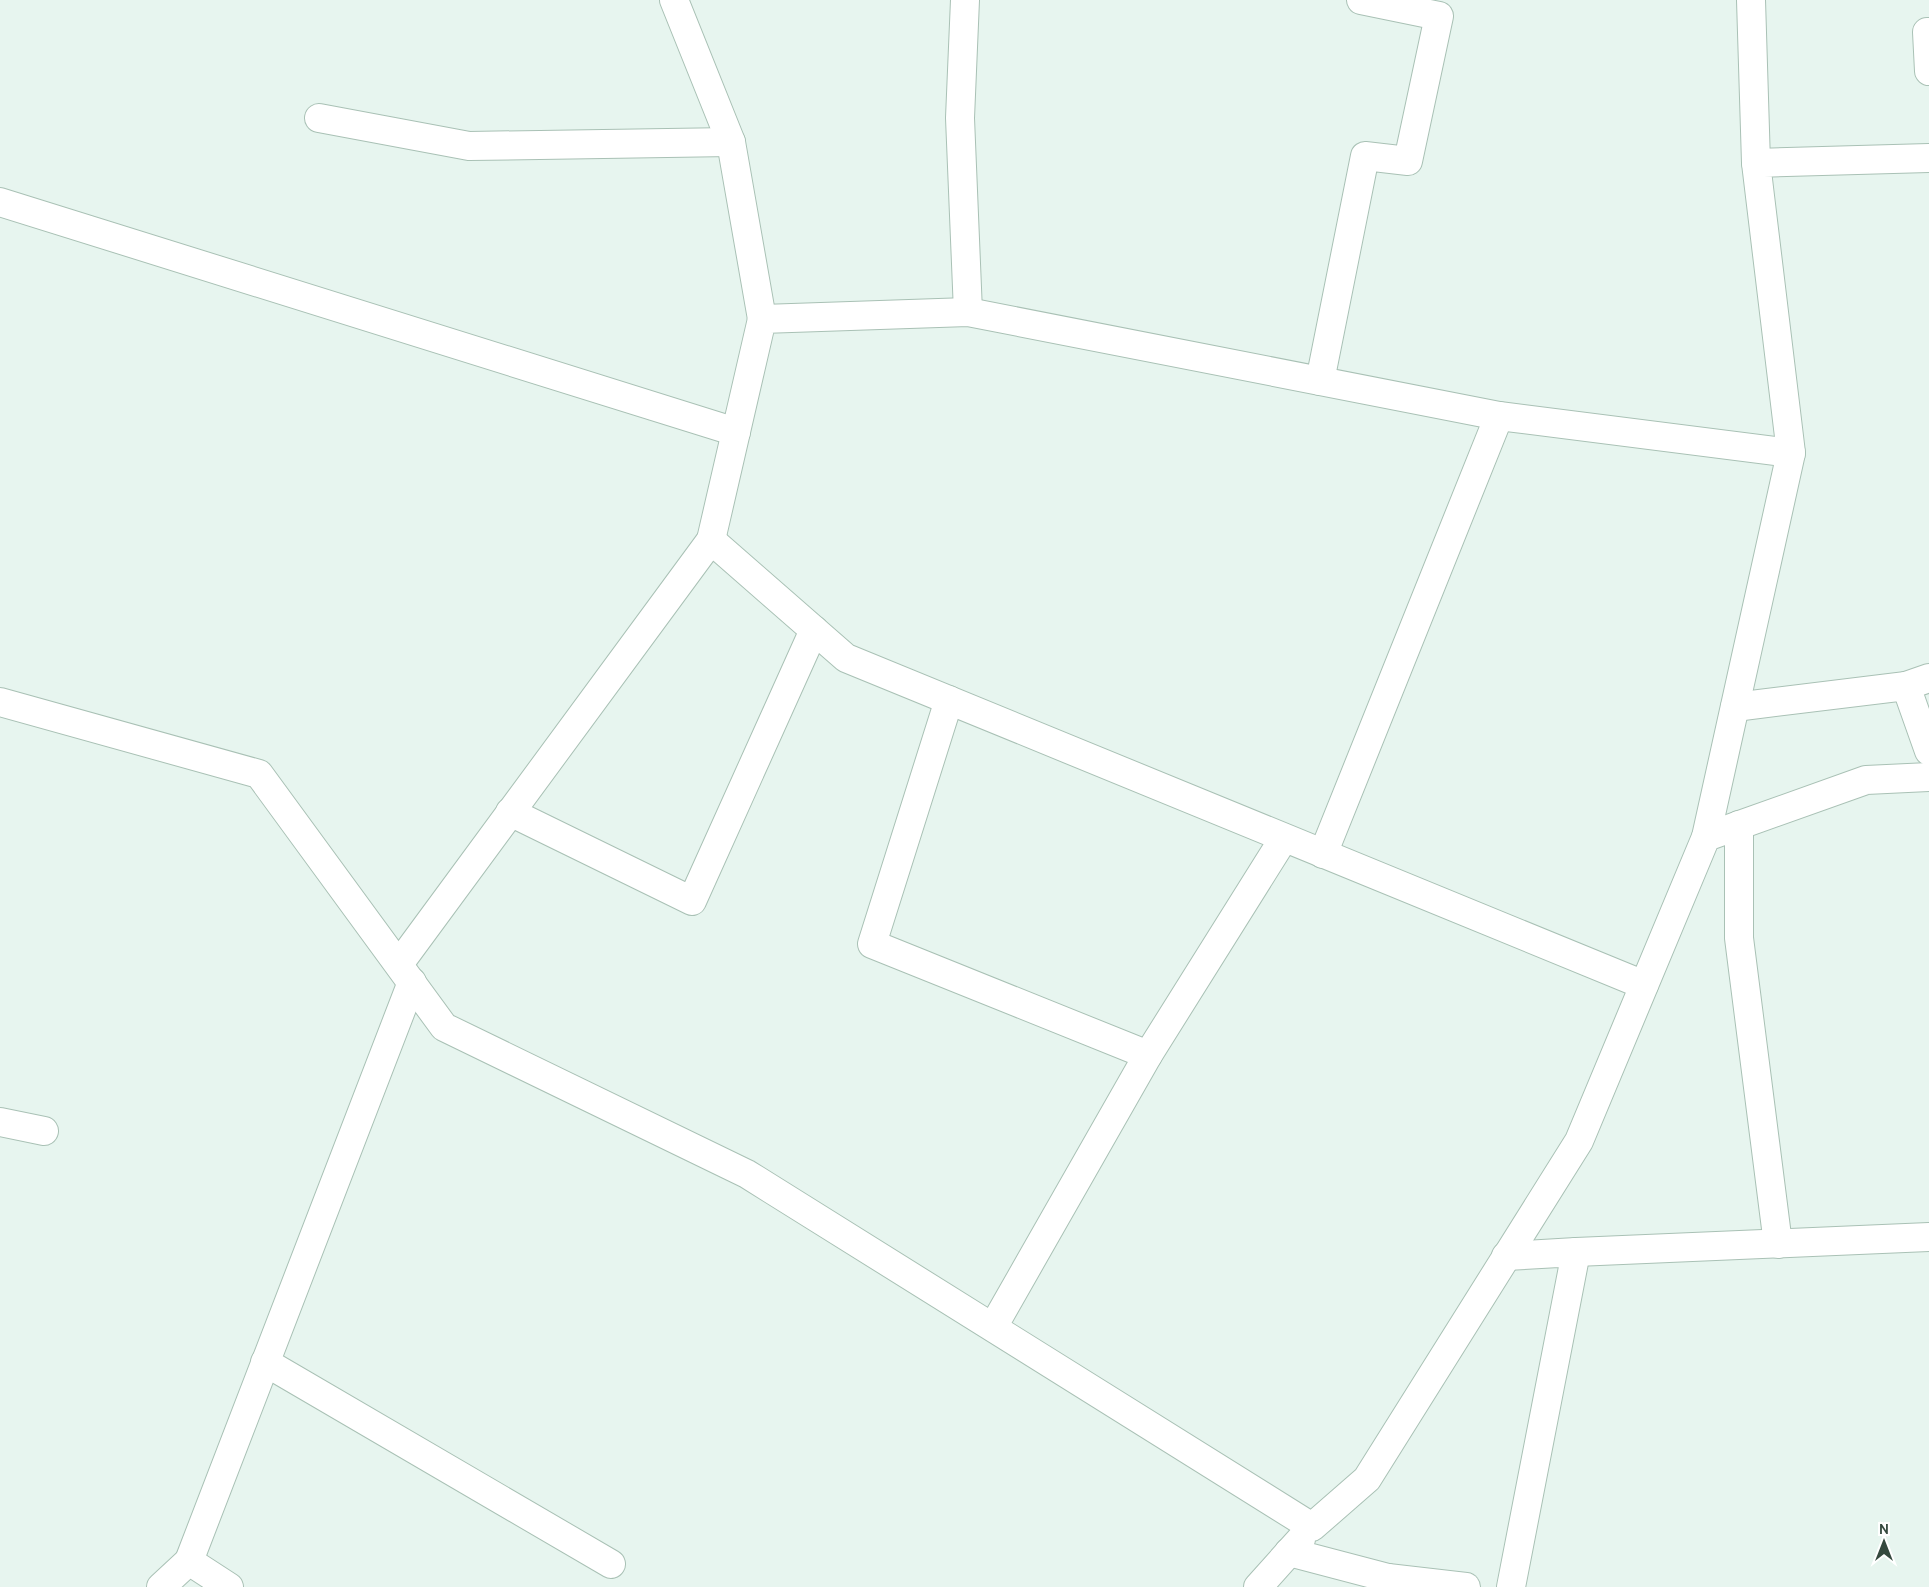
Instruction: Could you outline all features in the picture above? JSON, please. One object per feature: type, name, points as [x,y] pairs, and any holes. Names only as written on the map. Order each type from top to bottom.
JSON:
[{"type":"street","points":[[161,1587],[189,1561],[266,1362],[405,973],[510,812],[710,540],[762,319],[731,142],[674,0]]},
{"type":"street","points":[[965,0],[960,118],[968,312]]},
{"type":"street","points":[[1320,381],[1365,156],[1408,161],[1439,16],[1361,0]]},
{"type":"street","points":[[1258,1587],[1312,1527],[1367,1479],[1579,1141],[1706,837],[1791,454],[1756,163],[1751,0]]},
{"type":"street","points":[[1929,32],[1927,32],[1929,71]]},
{"type":"street","points":[[319,118],[469,146],[731,142]]},
{"type":"street","points":[[1756,163],[1929,158]]},
{"type":"street","points":[[0,202],[736,432]]},
{"type":"street","points":[[762,319],[968,312],[1499,416],[1791,454]]},
{"type":"street","points":[[1323,854],[1499,416]]},
{"type":"street","points":[[710,540],[846,658],[1644,986]]},
{"type":"street","points":[[510,812],[692,901],[814,630]]},
{"type":"street","points":[[1735,707],[1918,682],[1929,750]]},
{"type":"street","points":[[949,700],[872,944],[1148,1055]]},
{"type":"street","points":[[0,702],[259,774],[444,1027],[747,1174],[1312,1527]]},
{"type":"street","points":[[1706,837],[1866,780],[1929,777]]},
{"type":"street","points":[[1740,825],[1740,938],[1778,1244]]},
{"type":"street","points":[[993,1327],[1148,1055],[1284,838]]},
{"type":"street","points":[[0,1122],[44,1131]]},
{"type":"street","points":[[1506,1256],[1929,1237]]},
{"type":"street","points":[[1511,1587],[1576,1252]]},
{"type":"street","points":[[266,1362],[611,1564]]},
{"type":"street","points":[[1289,1552],[1386,1583],[1466,1587]]},
{"type":"street","points":[[189,1561],[229,1587]]}]
